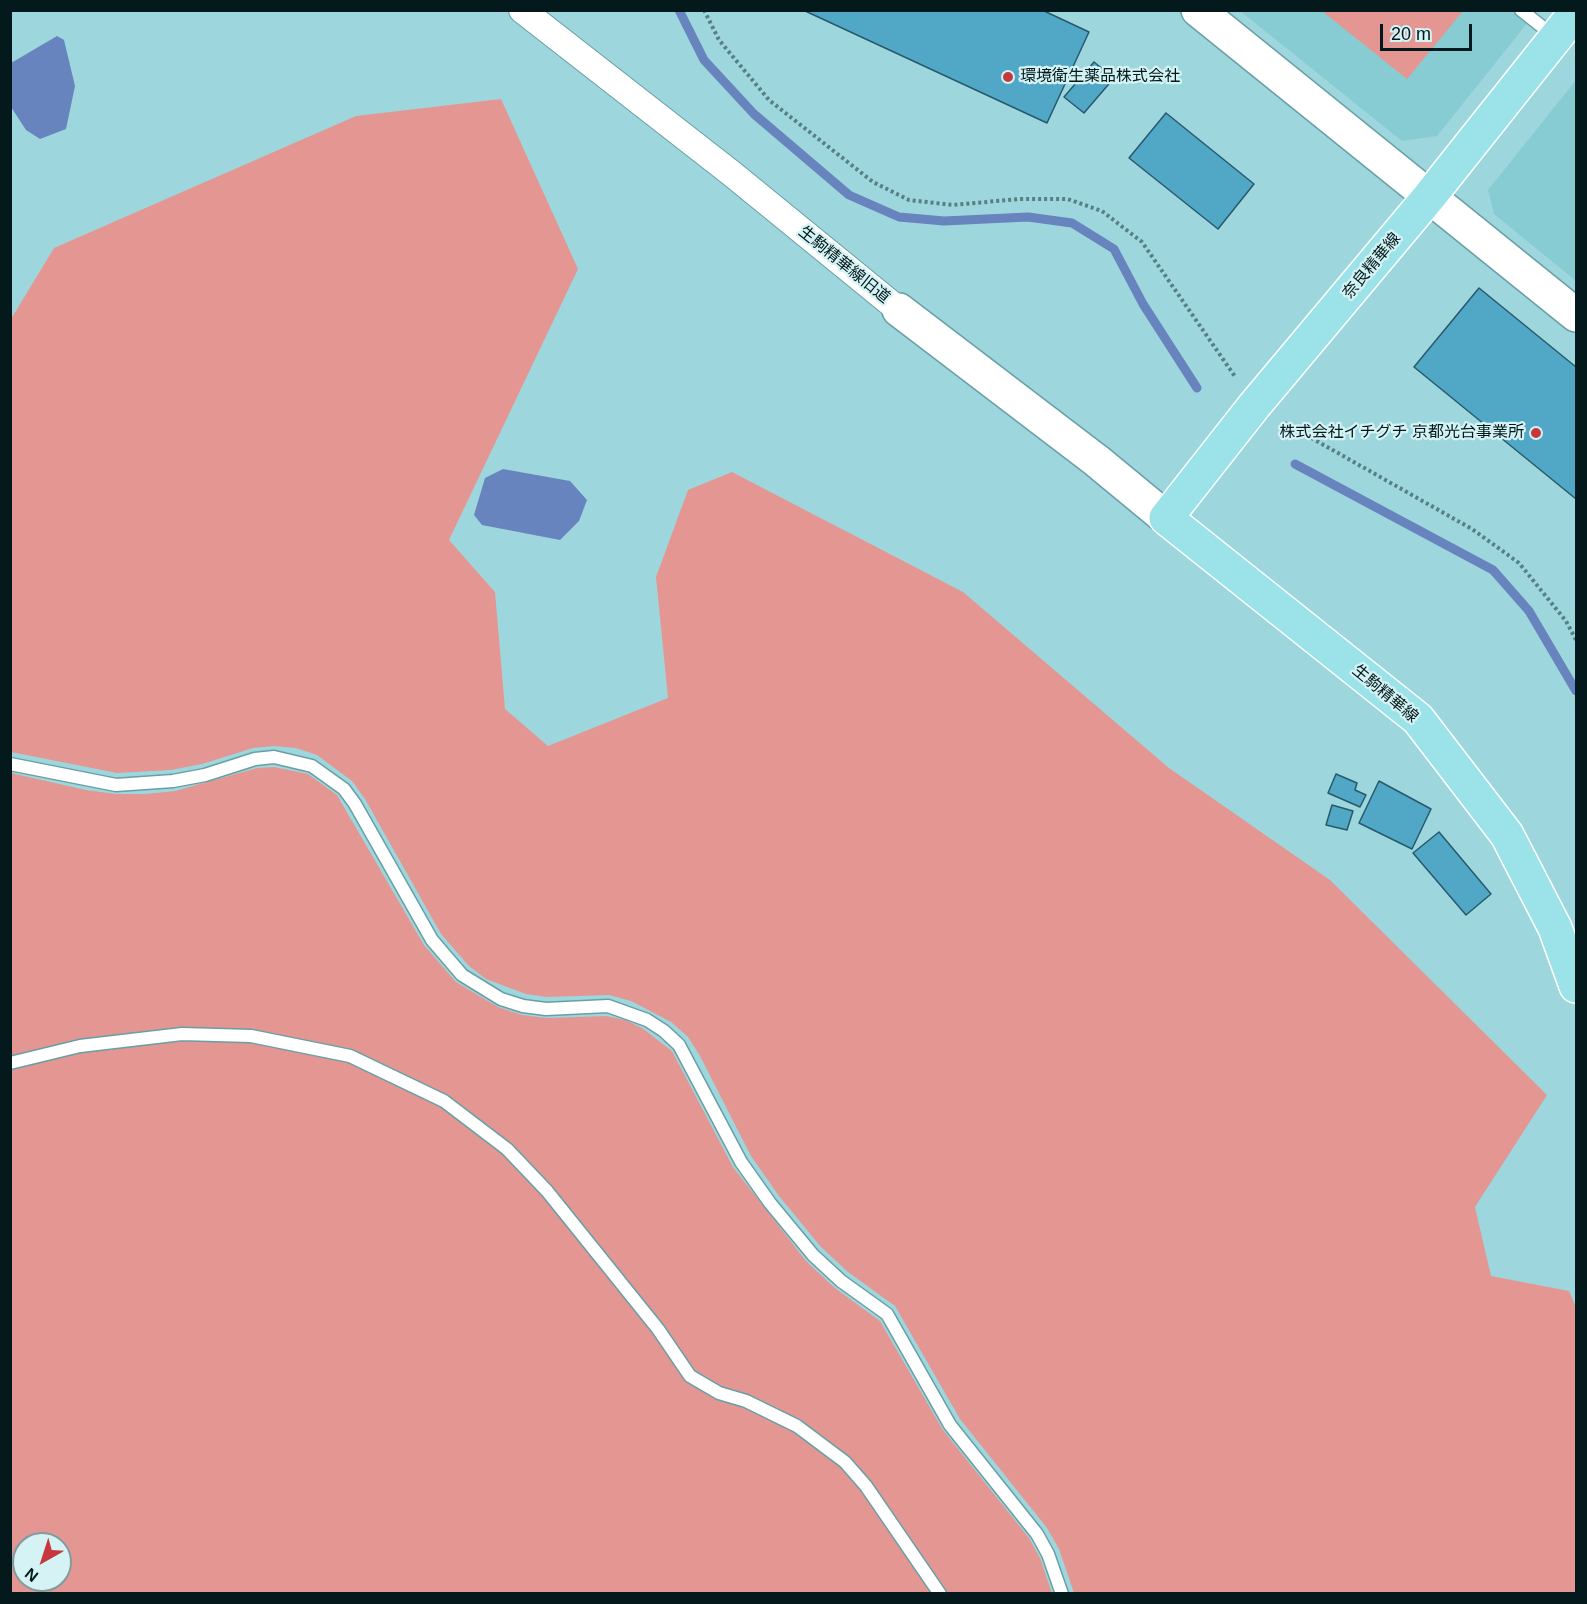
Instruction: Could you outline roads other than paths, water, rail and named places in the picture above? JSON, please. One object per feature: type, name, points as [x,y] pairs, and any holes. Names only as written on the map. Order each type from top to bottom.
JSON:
[{"type":"main road","name":"奈良精華線","points":[[1166,518],[1254,406],[1429,197],[1576,12]]},
{"type":"main road","name":"生駒精華線","points":[[1166,518],[1418,719],[1508,835],[1555,928],[1576,986]]},
{"type":"street","name":"生駒精華線旧道","points":[[522,10],[730,172],[899,310],[1097,461],[1166,518]]},
{"type":"street","points":[[1198,10],[1576,315]]},
{"type":"lane","points":[[1521,10],[1556,38]]},
{"type":"lane","points":[[10,764],[116,785],[173,781],[206,775],[255,759],[274,758],[312,766],[329,776],[355,804],[432,940],[462,975],[501,999],[523,1006],[546,1009],[608,1006],[647,1020],[664,1031],[679,1045],[741,1162],[770,1203],[813,1254],[841,1281],[887,1314],[950,1425],[1037,1534],[1048,1554],[1062,1593]]},
{"type":"lane","points":[[10,1063],[80,1046],[182,1034],[251,1036],[350,1056],[444,1101],[507,1149],[547,1191],[658,1329],[690,1376],[718,1393],[755,1405],[797,1425],[845,1462],[866,1486],[940,1593]]},
{"type":"waterway","points":[[679,10],[704,60],[754,114],[849,195],[899,217],[944,221],[1028,217],[1072,223],[1114,249],[1143,304],[1197,388]]},
{"type":"waterway","points":[[1295,464],[1493,570],[1529,611],[1576,691]]},
{"type":"place","name":"環境衛生薬品株式会社","points":[[1008,77]]},
{"type":"place","name":"株式会社イチグチ 京都光台事業所","points":[[1536,433]]}]
